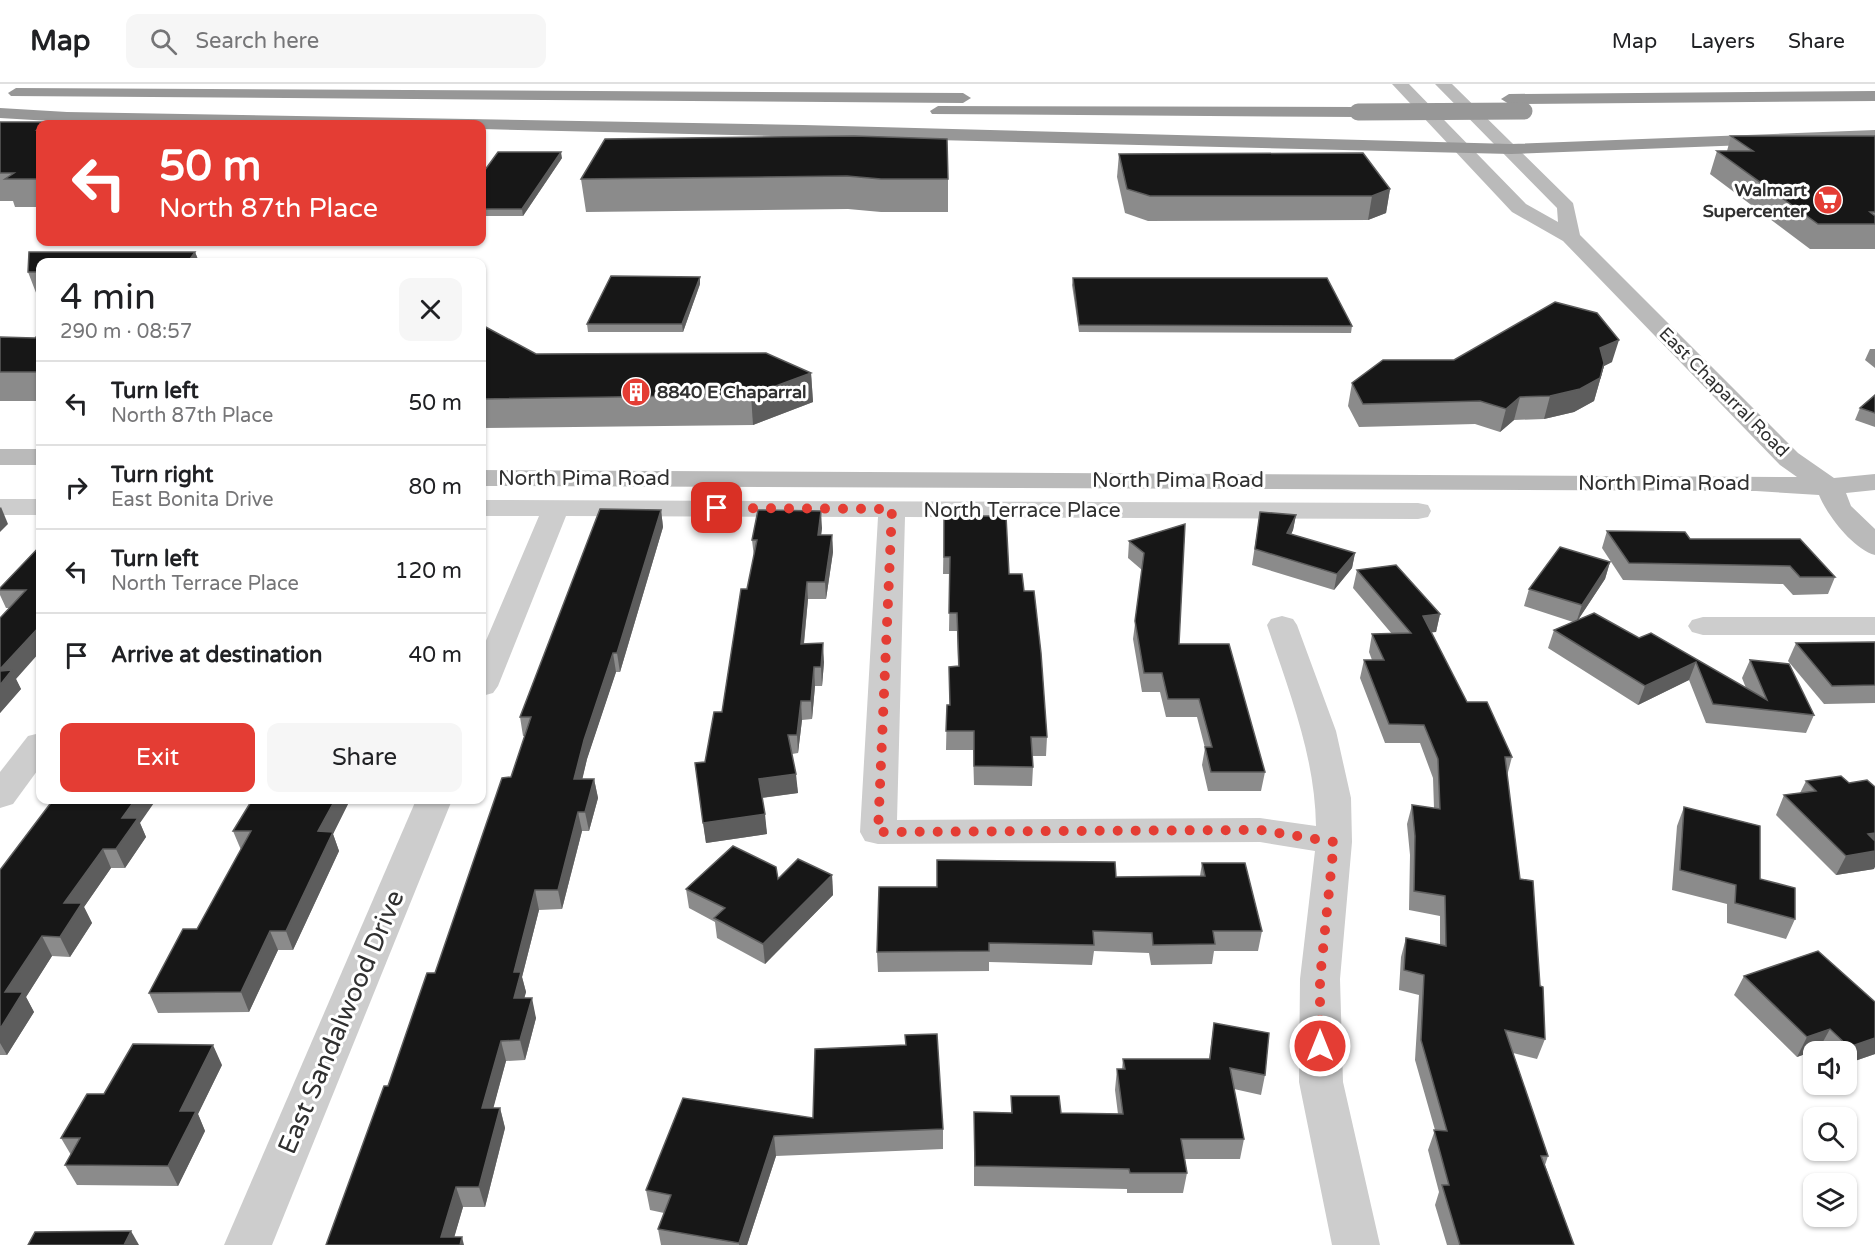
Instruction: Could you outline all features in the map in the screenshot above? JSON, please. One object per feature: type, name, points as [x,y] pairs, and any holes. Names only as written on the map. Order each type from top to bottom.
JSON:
[{"type":"highway","points":[[179,93],[260,87],[591,84]]},
{"type":"highway","points":[[0,93],[1346,99],[1875,96]]},
{"type":"highway","points":[[0,111],[1875,110]]},
{"type":"highway","points":[[0,111],[67,117],[237,120]]},
{"type":"highway","points":[[486,124],[803,130],[1511,149],[1875,135]]},
{"type":"main road","name":"East Chaparral Road","points":[[1400,84],[1519,208],[1570,237],[1789,459],[1829,487],[1839,509],[1875,546]]},
{"type":"main road","points":[[1443,84],[1511,149],[1566,207],[1570,237]]},
{"type":"main road","points":[[0,457],[36,457]]},
{"type":"main road","name":"North Pima Road","points":[[486,478],[1744,483],[1829,487],[1875,482]]},
{"type":"street","points":[[0,507],[36,507]]},
{"type":"street","name":"North Terrace Place","points":[[486,508],[1418,511]]},
{"type":"street","points":[[486,676],[556,508]]},
{"type":"street","points":[[892,509],[878,832],[1260,830],[1334,842]]},
{"type":"street","points":[[1282,625],[1319,731],[1333,798],[1334,842],[1320,979],[1321,1082],[1356,1245]]},
{"type":"street","points":[[1702,626],[1875,626]]},
{"type":"street","points":[[0,796],[36,749]]},
{"type":"street","name":"East Sandalwood Drive","points":[[248,1245],[432,804]]},
{"type":"building","points":[[0,122],[36,122],[36,179],[5,179],[14,173],[0,173]]},
{"type":"building","points":[[854,136],[947,139],[948,179],[881,179],[847,176],[581,179],[605,139]]},
{"type":"building","name":"Walmart Supercenter","points":[[1731,136],[1875,136],[1875,212],[1870,212],[1875,216],[1875,224],[1818,224],[1717,151],[1753,151]]},
{"type":"building","points":[[498,152],[561,152],[522,209],[486,209],[486,168]]},
{"type":"building","points":[[1363,153],[1390,189],[1372,196],[1150,196],[1127,189],[1119,154]]},
{"type":"building","points":[[29,252],[195,252],[191,258],[36,258],[36,272],[28,272]]},
{"type":"building","points":[[611,276],[700,277],[682,324],[587,324]]},
{"type":"building","points":[[1073,278],[1327,278],[1352,326],[1079,325]]},
{"type":"building","points":[[1555,302],[1597,313],[1619,340],[1600,348],[1604,363],[1600,378],[1580,389],[1550,396],[1520,397],[1506,409],[1480,401],[1363,404],[1352,383],[1383,360],[1454,360]]},
{"type":"building","points":[[486,327],[536,354],[766,353],[811,373],[751,395],[486,399]]},
{"type":"building","points":[[0,337],[35,338],[36,372],[0,372]]},
{"type":"building","points":[[1875,395],[1875,413],[1860,408]]},
{"type":"building","points":[[600,509],[661,510],[617,653],[613,653],[584,740],[574,779],[594,779],[585,812],[578,812],[558,890],[535,890],[514,972],[521,972],[514,998],[532,998],[520,1040],[501,1041],[482,1108],[500,1108],[479,1187],[456,1187],[441,1237],[462,1237],[460,1245],[326,1245],[384,1086],[388,1086],[427,973],[435,973],[502,778],[511,777],[531,717],[520,717]]},
{"type":"building","points":[[758,510],[821,511],[818,535],[832,535],[825,582],[807,582],[801,644],[823,643],[821,667],[814,667],[811,701],[801,701],[797,735],[788,735],[796,774],[759,779],[765,814],[703,823],[695,763],[705,762],[714,712],[722,712],[741,589],[747,589],[757,540],[752,540]]},
{"type":"building","points":[[1260,512],[1296,515],[1287,533],[1355,553],[1337,574],[1255,549]]},
{"type":"building","points":[[944,516],[1006,516],[1009,574],[1022,574],[1024,591],[1034,591],[1047,737],[1031,737],[1033,767],[974,766],[974,731],[946,731],[947,705],[950,705],[949,667],[959,666],[957,613],[949,613],[950,557],[944,557]]},
{"type":"building","points":[[1185,524],[1179,644],[1229,644],[1265,772],[1211,772],[1205,747],[1212,747],[1199,699],[1168,699],[1162,673],[1144,673],[1135,621],[1144,553],[1129,541]]},
{"type":"building","points":[[1607,531],[1685,532],[1690,539],[1800,539],[1835,577],[1800,577],[1790,566],[1629,563]]},
{"type":"building","points":[[1560,547],[1610,562],[1582,605],[1529,589]]},
{"type":"building","points":[[36,550],[36,630],[0,669],[0,618],[26,590],[0,590]]},
{"type":"building","points":[[1396,565],[1440,614],[1423,616],[1467,702],[1487,702],[1512,757],[1505,757],[1520,879],[1533,881],[1540,986],[1543,987],[1545,1039],[1505,1030],[1548,1156],[1541,1156],[1574,1245],[1460,1245],[1442,1185],[1449,1185],[1434,1130],[1447,1131],[1421,1040],[1424,975],[1404,970],[1406,938],[1446,946],[1445,896],[1414,891],[1415,836],[1412,805],[1440,809],[1438,759],[1424,725],[1389,724],[1364,660],[1384,660],[1372,634],[1411,633],[1357,570]]},
{"type":"building","points":[[1594,613],[1639,638],[1651,633],[1767,700],[1750,660],[1789,664],[1814,715],[1713,704],[1696,662],[1645,686],[1554,630]]},
{"type":"building","points":[[1875,642],[1875,685],[1832,686],[1796,643]]},
{"type":"building","points":[[12,670],[0,685],[0,671]]},
{"type":"building","points":[[1841,776],[1849,783],[1867,780],[1875,787],[1875,833],[1868,834],[1875,841],[1875,851],[1846,856],[1784,795],[1816,791],[1806,781]]},
{"type":"building","points":[[50,804],[132,804],[122,818],[138,818],[116,849],[103,849],[64,903],[82,903],[60,937],[42,936],[5,992],[23,992],[0,1029],[0,870]]},
{"type":"building","points":[[250,804],[333,804],[318,831],[333,832],[286,931],[270,931],[241,992],[149,993],[183,929],[197,929],[251,831],[233,831]]},
{"type":"building","points":[[1684,807],[1760,826],[1760,879],[1795,888],[1795,919],[1735,903],[1736,885],[1680,870]]},
{"type":"building","points":[[733,846],[776,867],[778,879],[798,859],[832,875],[763,944],[714,918],[725,908],[686,889]]},
{"type":"building","points":[[937,860],[1115,862],[1116,877],[1205,876],[1202,863],[1245,863],[1262,931],[1213,931],[1215,944],[1153,945],[1152,933],[1093,931],[1094,945],[989,943],[989,951],[877,952],[879,887],[937,887]]},
{"type":"building","points":[[1818,951],[1875,1002],[1875,1038],[1857,1044],[1857,1041],[1843,1041],[1830,1029],[1807,1037],[1744,976]]},
{"type":"building","points":[[1214,1023],[1269,1033],[1265,1075],[1230,1068],[1244,1139],[1181,1139],[1187,1173],[1130,1173],[1129,1169],[975,1166],[974,1112],[1012,1113],[1011,1096],[1059,1096],[1061,1113],[1123,1114],[1117,1069],[1125,1069],[1123,1059],[1210,1059]]},
{"type":"building","points":[[937,1034],[943,1129],[774,1136],[739,1243],[658,1229],[671,1195],[646,1190],[683,1098],[813,1118],[815,1049],[906,1045],[905,1035]]},
{"type":"building","points":[[133,1044],[213,1045],[180,1111],[196,1111],[168,1166],[65,1165],[80,1138],[61,1138],[87,1094],[104,1094]]},
{"type":"building","points":[[131,1231],[124,1245],[28,1245],[35,1232]]},
{"type":"place","name":"Walmart Supercenter","points":[[1828,200]]},
{"type":"place","name":"8840 E Chaparral","points":[[636,392]]},
{"type":"route","points":[[717,508],[892,509],[878,832],[1260,830],[1334,842],[1329,912],[1320,979],[1320,1046]]}]
